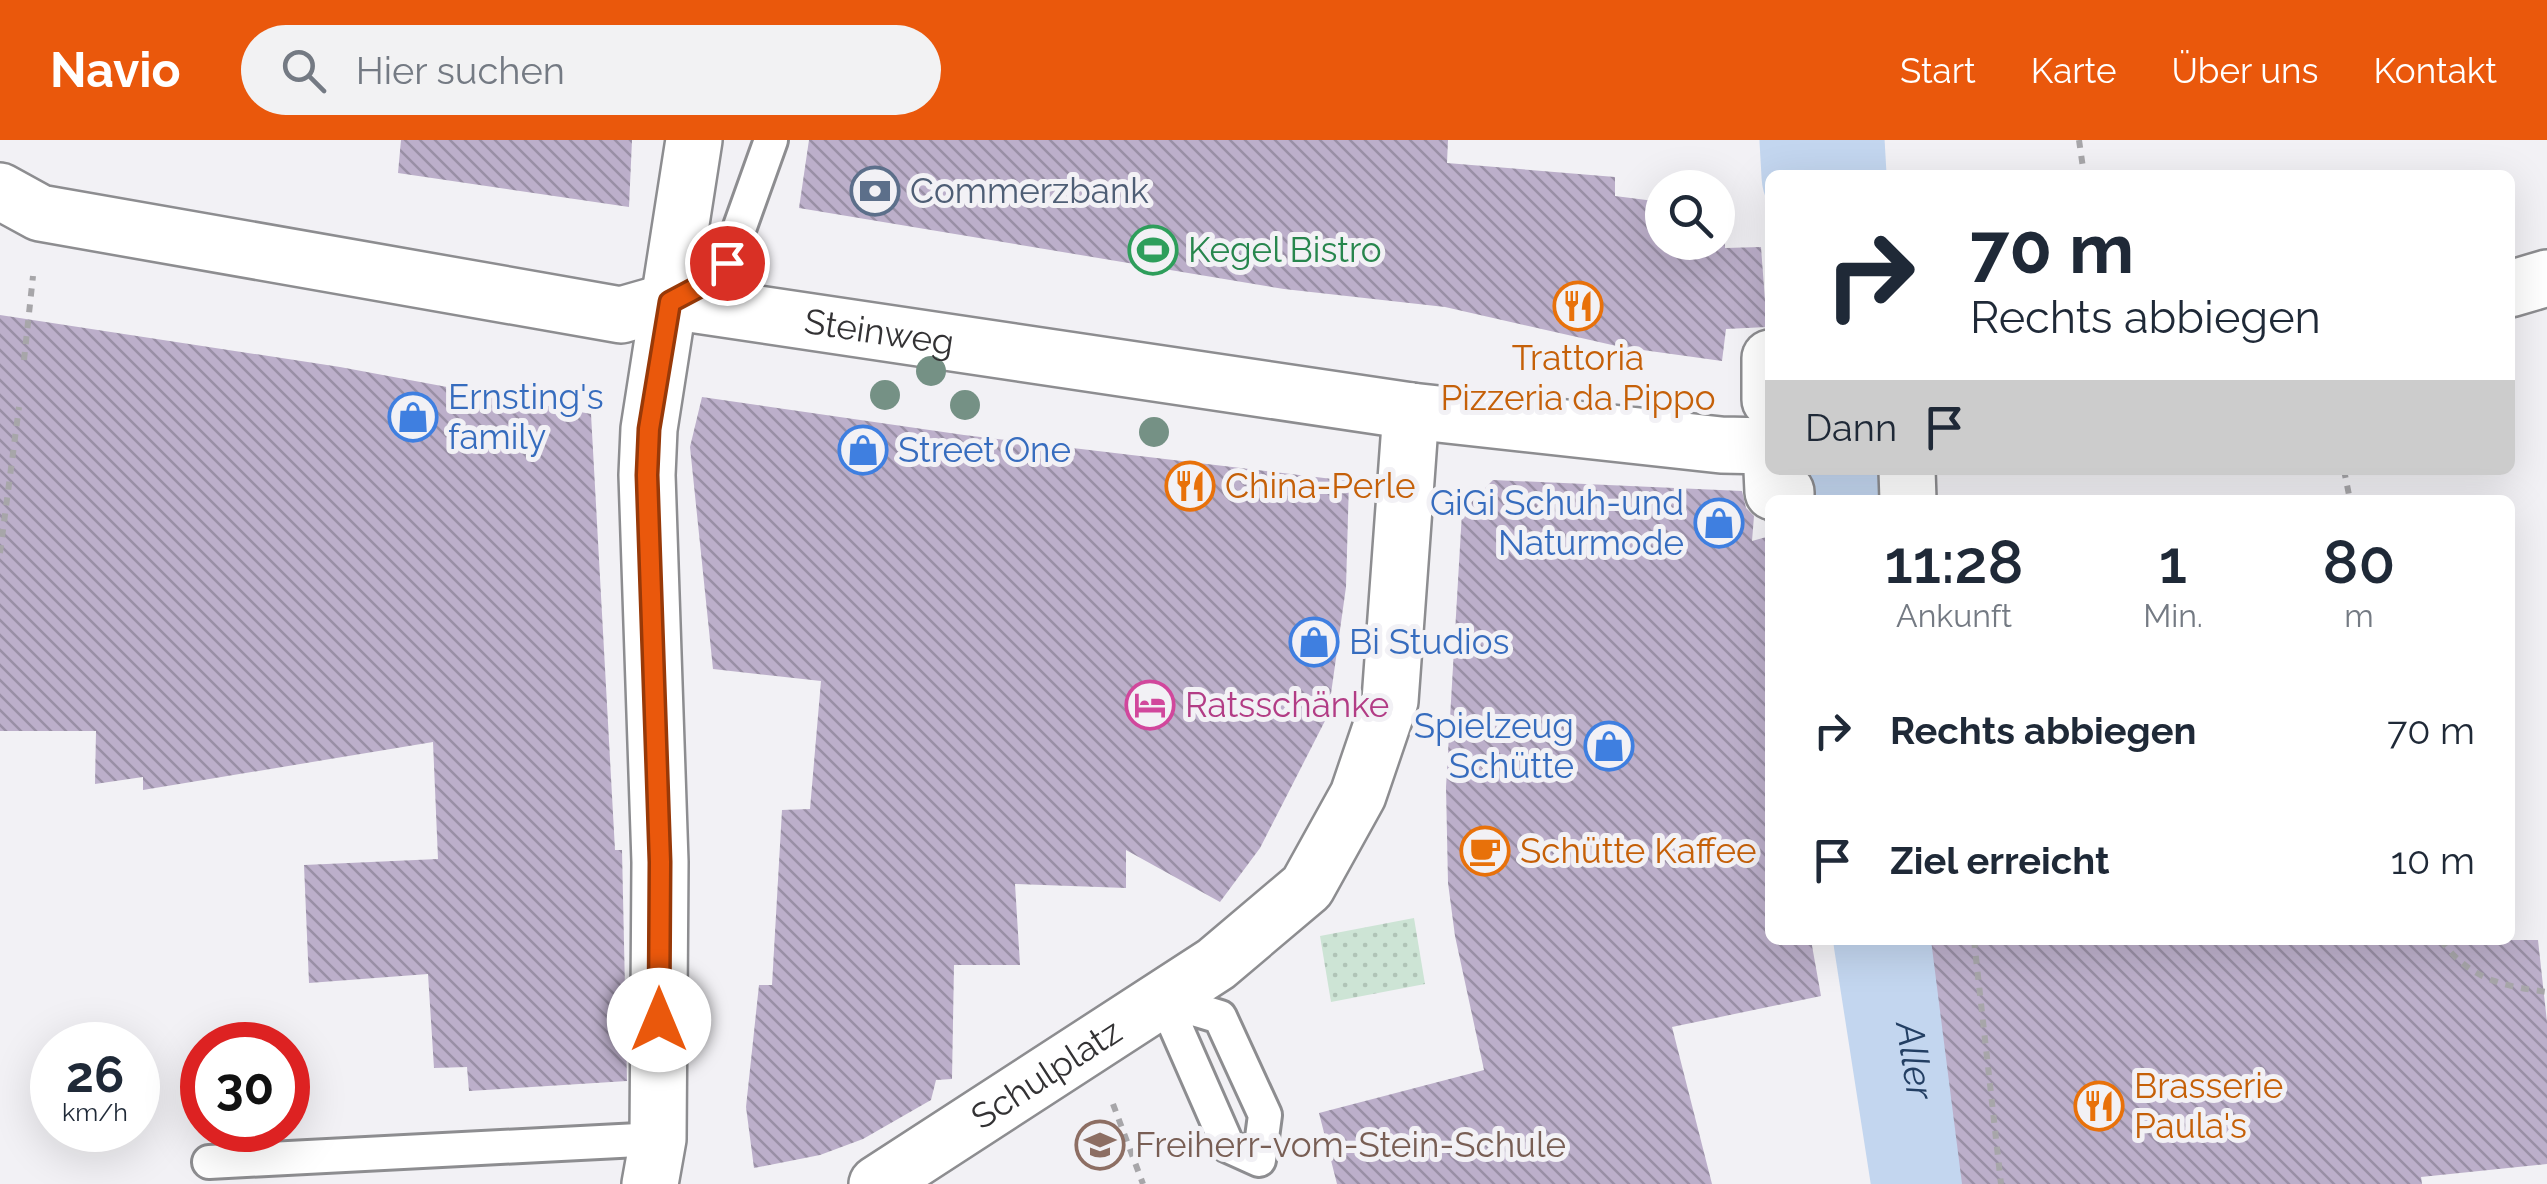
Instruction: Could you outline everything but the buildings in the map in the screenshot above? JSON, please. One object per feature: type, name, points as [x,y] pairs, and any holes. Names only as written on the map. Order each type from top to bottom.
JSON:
[{"type":"street","points":[[654,1162],[660,862],[647,475],[649,429],[694,140]]},
{"type":"street","name":"Steinweg","points":[[20,202],[621,315],[670,302],[1411,411],[1721,446],[1765,446]]},
{"type":"street","points":[[2515,288],[2547,278]]},
{"type":"street","name":"Schulplatz","points":[[877,1184],[1164,1000],[1216,964],[1307,887],[1358,796],[1390,701],[1411,411]]},
{"type":"street","points":[[1772,475],[1773,492],[1786,495]]},
{"type":"lane","points":[[670,302],[704,284],[727,263],[770,140]]},
{"type":"lane","points":[[208,1162],[654,1162]]},
{"type":"path","points":[[2080,140],[2083,170]]},
{"type":"path","points":[[20,202],[24,360]]},
{"type":"path","points":[[0,553],[18,407]]},
{"type":"path","points":[[1975,945],[2001,1184]]},
{"type":"path","points":[[2445,945],[2452,955],[2497,986],[2547,992]]},
{"type":"path","points":[[1089,1048],[1143,1184]]},
{"type":"green space","points":[[1414,918],[1425,984],[1331,1002],[1320,936]]},
{"type":"waterway","name":"Aller","points":[[1822,140],[1824,170]]},
{"type":"waterway","name":"Aller","points":[[1834,475],[1834,495]]},
{"type":"waterway","name":"Aller","points":[[1897,945],[1934,1184]]},
{"type":"place","name":"Commerzbank","points":[[875,191]]},
{"type":"place","name":"Kegel Bistro","points":[[1153,250]]},
{"type":"place","name":"Trattoria Pizzeria da Pippo","points":[[1578,306]]},
{"type":"place","name":"Ernsting's family","points":[[413,417]]},
{"type":"place","name":"Street One","points":[[863,450]]},
{"type":"place","name":"China-Perle","points":[[1190,486]]},
{"type":"place","name":"GiGi Schuh-und Naturmode","points":[[1719,523]]},
{"type":"place","name":"Bi Studios","points":[[1314,642]]},
{"type":"place","name":"Ratsschänke","points":[[1150,705]]},
{"type":"place","name":"Spielzeug Schütte","points":[[1609,746]]},
{"type":"place","name":"Schütte Kaffee","points":[[1485,851]]},
{"type":"place","name":"Brasserie Paula's","points":[[2099,1106]]},
{"type":"place","name":"Freiherr-vom-Stein-Schule","points":[[1100,1145]]},
{"type":"route","points":[[659,1020],[660,862],[647,475],[649,429],[670,302],[704,284],[727,263]]}]
